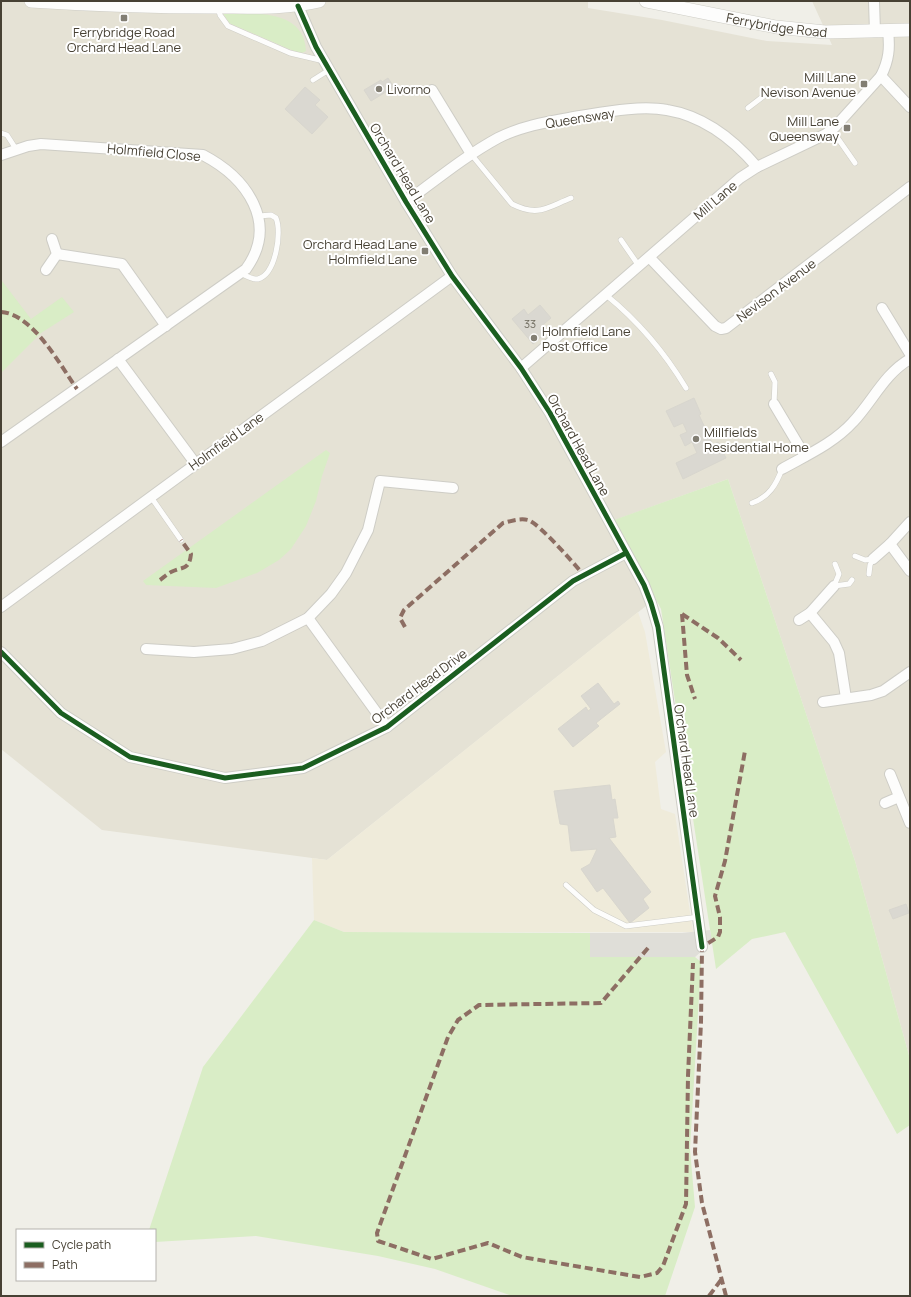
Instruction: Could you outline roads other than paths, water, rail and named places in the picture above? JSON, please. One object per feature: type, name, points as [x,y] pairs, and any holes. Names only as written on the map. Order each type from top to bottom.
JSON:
[{"type":"street","points":[[31,1],[166,4],[218,7],[298,6],[318,1]]},
{"type":"street","name":"Ferrybridge Road","points":[[646,1],[776,27],[825,32],[910,30]]},
{"type":"street","points":[[874,1],[875,32]]},
{"type":"street","name":"Orchard Head Lane","points":[[298,6],[327,66],[406,202],[452,276],[521,368],[550,413],[644,585],[658,627],[702,947]]},
{"type":"street","name":"Mill Lane","points":[[521,368],[640,267],[721,194],[757,167],[832,130],[845,118],[881,76],[889,55],[888,31]]},
{"type":"street","points":[[881,76],[910,107]]},
{"type":"street","points":[[432,90],[471,154]]},
{"type":"street","name":"Queensway","points":[[406,202],[471,154],[500,138],[526,128],[556,120],[615,112],[666,109],[688,116],[715,129],[734,142],[757,167]]},
{"type":"street","name":"Holmfield Close","points":[[1,155],[16,149],[41,144],[203,155],[220,164],[233,174],[247,192],[258,216],[259,246],[255,257],[246,269],[1,442]]},
{"type":"street","name":"Nevison Avenue","points":[[650,258],[715,326],[721,329],[726,328],[910,187]]},
{"type":"street","points":[[52,239],[57,254]]},
{"type":"street","points":[[46,270],[57,254]]},
{"type":"street","points":[[57,254],[122,264],[166,326]]},
{"type":"street","name":"Holmfield Lane","points":[[1,607],[195,463],[452,276]]},
{"type":"street","points":[[882,308],[910,354]]},
{"type":"street","points":[[782,469],[832,441],[853,423],[889,376],[902,363],[910,359]]},
{"type":"street","points":[[118,360],[195,463]]},
{"type":"street","points":[[774,404],[805,456]]},
{"type":"street","points":[[146,649],[194,652],[232,649],[262,641],[308,618],[331,594],[346,573],[368,530],[380,481],[453,488]]},
{"type":"street","points":[[873,559],[890,544],[910,522]]},
{"type":"street","points":[[890,544],[910,571]]},
{"type":"street","name":"Orchard Head Drive","points":[[1,652],[61,713],[130,757],[225,778],[303,768],[387,727],[573,581],[626,553]]},
{"type":"street","points":[[799,620],[810,613],[834,586]]},
{"type":"street","points":[[810,613],[834,642],[839,653],[846,698]]},
{"type":"street","points":[[308,618],[387,727]]},
{"type":"street","points":[[824,702],[871,695],[883,691],[910,672]]},
{"type":"street","points":[[890,774],[910,823]]},
{"type":"street","points":[[885,803],[900,797]]},
{"type":"lane","points":[[218,7],[220,15],[228,26],[290,53],[327,66],[313,80]]},
{"type":"lane","points":[[748,108],[765,96]]},
{"type":"lane","points":[[832,130],[855,163]]},
{"type":"lane","points":[[1,133],[6,135],[16,149]]},
{"type":"lane","points":[[471,154],[512,204],[520,208],[530,212],[537,211],[571,198]]},
{"type":"lane","points":[[240,273],[253,279],[259,279],[265,274],[277,249],[279,234],[276,218],[271,215],[258,216]]},
{"type":"lane","points":[[621,240],[640,267]]},
{"type":"lane","points":[[606,296],[622,308],[669,361],[686,388]]},
{"type":"lane","points":[[771,374],[775,382],[774,404]]},
{"type":"lane","points":[[752,502],[760,500],[776,485],[782,469]]},
{"type":"lane","points":[[151,497],[181,540]]},
{"type":"lane","points":[[855,556],[865,560],[873,559]]},
{"type":"lane","points":[[869,574],[870,565],[873,559]]},
{"type":"lane","points":[[834,586],[839,574],[835,564]]},
{"type":"lane","points":[[834,586],[849,584],[852,580]]},
{"type":"lane","points":[[566,885],[594,910],[626,926],[698,917]]},
{"type":"place","name":"Ferrybridge Road Orchard Head Lane","points":[[124,18]]},
{"type":"place","name":"Mill Lane Nevison Avenue","points":[[864,84]]},
{"type":"place","name":"Livorno","points":[[379,89]]},
{"type":"place","name":"Mill Lane Queensway","points":[[847,128]]},
{"type":"place","name":"Orchard Head Lane Holmfield Lane","points":[[425,251]]},
{"type":"place","name":"Holmfield Lane Post Office","points":[[534,338]]},
{"type":"place","name":"Millfields Residential Home","points":[[696,439]]}]
